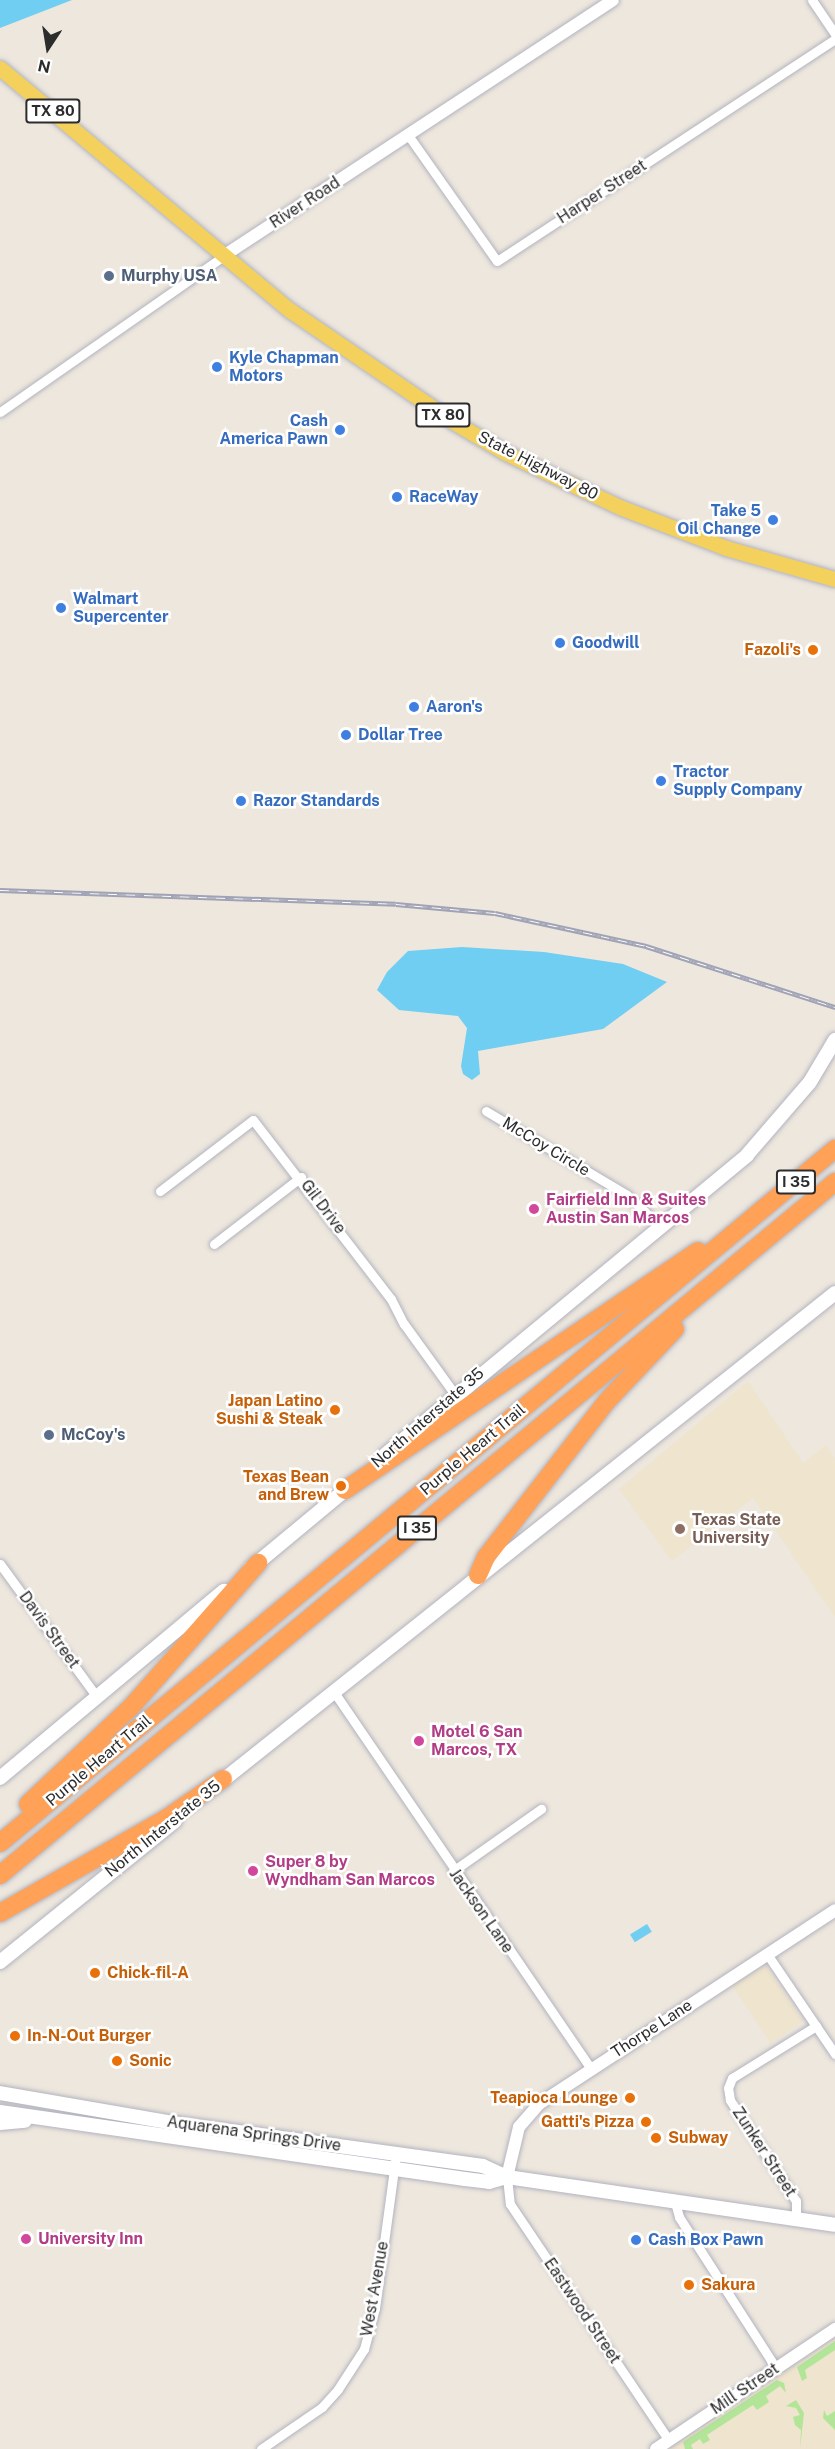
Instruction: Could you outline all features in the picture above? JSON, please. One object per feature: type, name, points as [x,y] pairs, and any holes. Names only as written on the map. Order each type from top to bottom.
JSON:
[{"type":"highway","name":"Purple Heart Trail","points":[[0,1843],[835,1149]]},
{"type":"highway","name":"Purple Heart Trail","points":[[0,1875],[829,1187]]},
{"type":"highway","points":[[478,1575],[486,1557],[632,1372],[829,1187]]},
{"type":"highway","points":[[345,1490],[668,1270],[756,1215]]},
{"type":"highway","points":[[0,1829],[107,1732],[258,1563]]},
{"type":"highway","points":[[0,1913],[164,1820],[223,1779]]},
{"type":"main road","name":"State Highway 80","points":[[0,68],[225,255],[348,353],[506,453],[669,527],[726,548],[835,579]]},
{"type":"main road","name":"North Interstate 35","points":[[0,1778],[345,1490],[454,1393],[662,1228],[747,1155],[810,1082],[835,1040]]},
{"type":"main road","name":"North Interstate 35","points":[[0,1962],[223,1779],[835,1293]]},
{"type":"main road","name":"Aquarena Springs Drive","points":[[0,2093],[62,2102],[80,2108],[362,2149],[395,2161],[483,2181],[507,2177],[835,2225]]},
{"type":"main road","points":[[0,2115],[80,2108]]},
{"type":"main road","name":"Aquarena Springs Drive","points":[[0,2115],[50,2119],[290,2154],[395,2161]]},
{"type":"main road","points":[[290,2154],[298,2146],[354,2154],[362,2149]]},
{"type":"street","name":"River Road","points":[[0,412],[225,255],[613,0]]},
{"type":"street","points":[[812,0],[835,34]]},
{"type":"street","name":"Harper Street","points":[[408,135],[497,261],[835,39]]},
{"type":"street","name":"McCoy Circle","points":[[486,1111],[627,1194],[662,1228]]},
{"type":"street","name":"Gil Drive","points":[[160,1191],[253,1120],[301,1177],[454,1393]]},
{"type":"street","points":[[214,1244],[301,1177]]},
{"type":"street","name":"Davis Street","points":[[0,1564],[97,1697]]},
{"type":"street","name":"Jackson Lane","points":[[334,1692],[453,1870],[591,2069]]},
{"type":"street","points":[[453,1870],[541,1809]]},
{"type":"street","name":"Thorpe Lane","points":[[507,2177],[512,2143],[527,2114],[591,2069],[835,1910]]},
{"type":"street","points":[[767,1954],[835,2054]]},
{"type":"street","name":"Zunker Street","points":[[796,2219],[796,2200],[730,2100],[728,2088],[732,2078],[816,2026]]},
{"type":"street","name":"West Avenue","points":[[261,2449],[322,2407],[339,2390],[364,2349],[375,2308],[395,2161]]},
{"type":"street","name":"Eastwood Street","points":[[507,2177],[510,2204],[669,2440]]},
{"type":"street","points":[[675,2202],[679,2217],[776,2368]]},
{"type":"street","name":"Mill Street","points":[[656,2449],[835,2329]]},
{"type":"shaded area","name":"Texas State University","points":[[748,1381],[803,1463],[826,1445],[835,1458],[835,1617],[753,1498],[672,1561],[619,1489]]},
{"type":"shaded area","points":[[765,1965],[803,2021],[771,2043],[733,1987]]},
{"type":"shaded area","points":[[835,2338],[835,2449],[666,2449],[766,2384]]},
{"type":"green space","points":[[835,2341],[835,2350],[805,2370],[807,2378],[802,2381],[797,2367]]},
{"type":"green space","points":[[777,2380],[784,2383],[786,2393],[780,2386],[766,2396],[769,2402],[757,2410],[753,2405],[707,2435],[710,2440],[703,2444],[700,2439],[691,2445],[693,2449],[685,2449],[683,2442]]},
{"type":"green space","points":[[796,2400],[804,2413],[800,2449],[801,2430],[795,2425],[793,2417],[800,2415],[796,2408],[786,2406]]},
{"type":"green space","points":[[824,2410],[827,2416],[835,2411],[835,2430],[823,2418]]},
{"type":"water","points":[[0,0],[72,0],[0,28]]},
{"type":"water","points":[[462,947],[544,952],[623,964],[667,982],[603,1029],[478,1051],[480,1074],[472,1080],[463,1074],[461,1066],[467,1028],[458,1016],[399,1010],[377,990],[387,972],[408,951]]},
{"type":"water","points":[[647,1924],[652,1932],[635,1942],[630,1935]]},
{"type":"railway","points":[[0,890],[396,904],[495,913],[646,946],[835,1007]]},
{"type":"place","name":"Murphy USA","points":[[109,276]]},
{"type":"place","name":"Kyle Chapman Motors","points":[[217,367]]},
{"type":"place","name":"Cash America Pawn","points":[[340,430]]},
{"type":"place","name":"RaceWay","points":[[397,497]]},
{"type":"place","name":"Take 5 Oil Change","points":[[773,520]]},
{"type":"place","name":"Walmart Supercenter","points":[[61,608]]},
{"type":"place","name":"Goodwill","points":[[560,643]]},
{"type":"place","name":"Fazoli's","points":[[813,650]]},
{"type":"place","name":"Aaron's","points":[[414,707]]},
{"type":"place","name":"Dollar Tree","points":[[346,735]]},
{"type":"place","name":"Tractor Supply Company","points":[[661,781]]},
{"type":"place","name":"Razor Standards","points":[[241,801]]},
{"type":"place","name":"Fairfield Inn & Suites Austin San Marcos","points":[[534,1209]]},
{"type":"place","name":"Japan Latino Sushi & Steak","points":[[335,1410]]},
{"type":"place","name":"McCoy's","points":[[49,1435]]},
{"type":"place","name":"Texas Bean and Brew","points":[[341,1486]]},
{"type":"place","name":"Texas State University","points":[[680,1529]]},
{"type":"place","name":"Motel 6 San Marcos, TX","points":[[419,1741]]},
{"type":"place","name":"Super 8 by Wyndham San Marcos","points":[[253,1871]]},
{"type":"place","name":"Chick-fil-A","points":[[95,1973]]},
{"type":"place","name":"In-N-Out Burger","points":[[15,2036]]},
{"type":"place","name":"Sonic","points":[[117,2061]]},
{"type":"place","name":"Teapioca Lounge","points":[[630,2098]]},
{"type":"place","name":"Gatti's Pizza","points":[[646,2122]]},
{"type":"place","name":"Subway","points":[[656,2138]]},
{"type":"place","name":"University Inn","points":[[26,2239]]},
{"type":"place","name":"Cash Box Pawn","points":[[636,2240]]},
{"type":"place","name":"Sakura","points":[[689,2285]]}]
